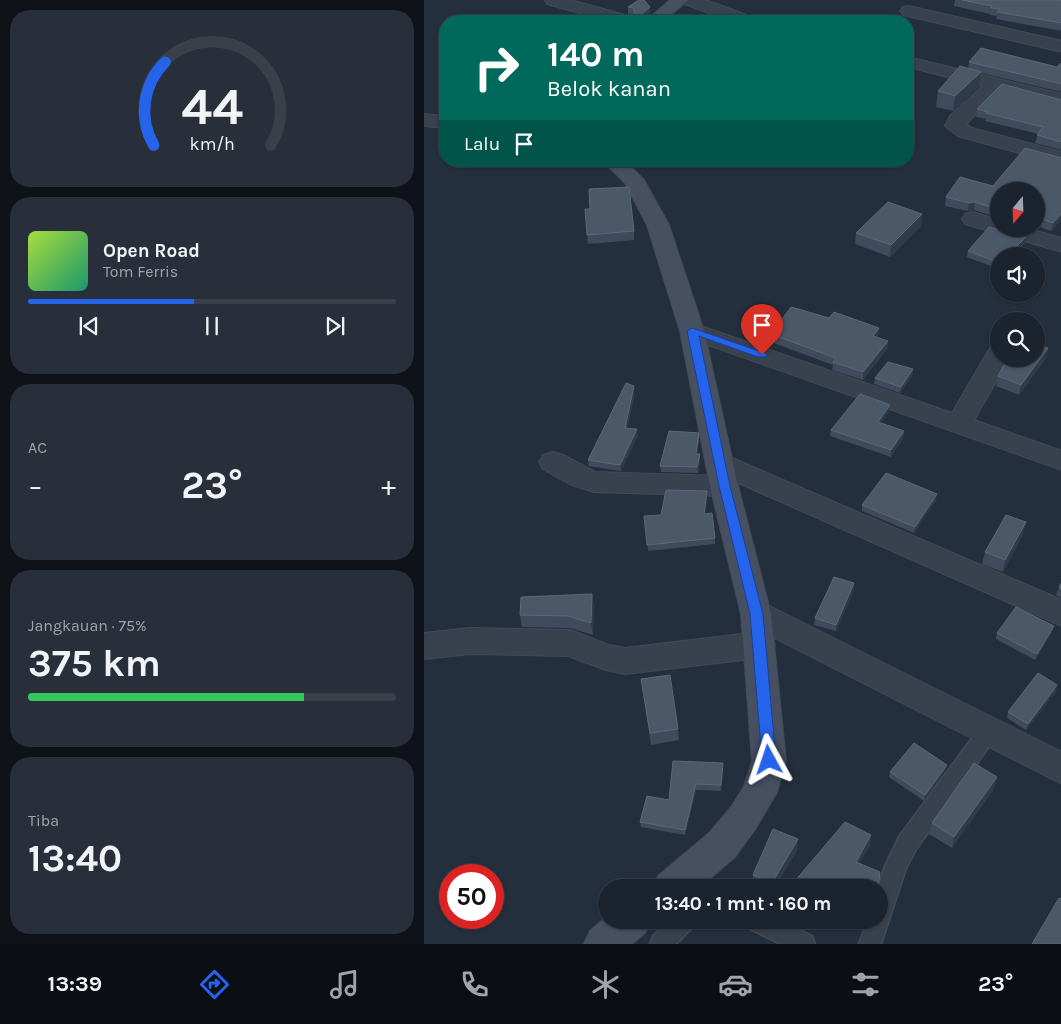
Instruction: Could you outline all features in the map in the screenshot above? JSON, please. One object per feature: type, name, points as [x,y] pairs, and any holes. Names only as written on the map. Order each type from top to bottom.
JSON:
[{"type":"main road","points":[[661,15],[680,0]]},
{"type":"main road","points":[[620,167],[634,180],[658,225],[692,331],[722,475],[758,629],[769,760],[760,792],[722,844],[681,879]]},
{"type":"main road","points":[[603,944],[621,929]]},
{"type":"street","points":[[553,0],[587,15]]},
{"type":"street","points":[[690,0],[730,15]]},
{"type":"street","points":[[904,15],[922,0]]},
{"type":"street","points":[[914,18],[1061,47]]},
{"type":"street","points":[[914,64],[1061,100]]},
{"type":"street","points":[[996,84],[957,120],[955,126],[965,132],[1061,159]]},
{"type":"street","points":[[972,219],[990,224]]},
{"type":"street","points":[[1035,238],[1061,246]]},
{"type":"street","points":[[692,331],[1060,459]]},
{"type":"street","points":[[958,425],[991,367]]},
{"type":"street","points":[[554,462],[579,477],[594,482],[722,475],[1061,614]]},
{"type":"street","points":[[424,646],[469,641],[570,643],[606,657],[625,661],[758,629],[988,732],[1058,759]]},
{"type":"lane","points":[[888,891],[896,866],[907,844],[988,732]]},
{"type":"lane","points":[[661,944],[675,929]]},
{"type":"lane","points":[[774,929],[804,944]]},
{"type":"lane","points":[[870,944],[876,929]]},
{"type":"building","points":[[639,0],[644,0],[650,7],[641,15],[636,15],[633,8],[628,7]]},
{"type":"building","points":[[962,0],[1062,1],[1062,23],[997,12],[1000,9]]},
{"type":"building","points":[[981,48],[1057,67],[1062,62],[1062,84],[969,62]]},
{"type":"building","points":[[960,66],[981,72],[955,96],[938,91]]},
{"type":"building","points":[[1002,84],[1062,100],[1062,142],[1037,135],[1043,127],[977,109]]},
{"type":"building","points":[[1025,148],[1062,158],[1062,213],[1053,223],[1045,220],[1045,182],[996,182]]},
{"type":"building","points":[[960,177],[990,185],[990,207],[975,202],[969,203],[946,197]]},
{"type":"building","points":[[629,187],[634,231],[587,235],[585,209],[590,209],[589,189]]},
{"type":"building","points":[[888,202],[922,214],[891,245],[856,233]]},
{"type":"building","points":[[989,227],[990,238],[1025,238],[1016,247],[990,247],[990,260],[968,251]]},
{"type":"building","points":[[791,307],[829,318],[834,312],[879,328],[873,336],[888,341],[863,372],[833,362],[836,358],[771,334]]},
{"type":"building","points":[[888,362],[913,369],[901,387],[875,378]]},
{"type":"building","points":[[1003,367],[1034,367],[1021,385],[998,376]]},
{"type":"building","points":[[626,383],[634,386],[625,428],[637,429],[620,465],[588,460]]},
{"type":"building","points":[[860,394],[890,405],[878,422],[904,431],[891,450],[831,430]]},
{"type":"building","points":[[669,431],[699,433],[696,454],[700,454],[697,467],[660,466]]},
{"type":"building","points":[[886,473],[937,494],[915,527],[862,505]]},
{"type":"building","points":[[666,490],[707,491],[704,514],[712,513],[715,538],[647,545],[644,516],[661,515]]},
{"type":"building","points":[[1006,515],[1026,522],[1005,560],[985,552]]},
{"type":"building","points":[[834,577],[854,583],[836,625],[815,618]]},
{"type":"building","points":[[592,594],[591,623],[568,616],[520,615],[521,597]]},
{"type":"building","points":[[1016,607],[1054,626],[1037,654],[997,633]]},
{"type":"building","points":[[1038,673],[1057,685],[1028,724],[1008,712]]},
{"type":"building","points":[[670,675],[678,729],[650,733],[641,679]]},
{"type":"building","points":[[914,743],[947,765],[925,795],[890,772]]},
{"type":"building","points":[[673,761],[723,763],[721,785],[696,784],[685,830],[640,822],[647,796],[669,800]]},
{"type":"building","points":[[974,763],[997,777],[954,837],[932,823]]},
{"type":"building","points":[[845,822],[871,835],[856,862],[880,872],[879,879],[797,879]]},
{"type":"building","points":[[773,829],[798,839],[774,879],[762,879],[753,875]]},
{"type":"building","points":[[1059,898],[1062,899],[1062,944],[1032,944]]},
{"type":"route","points":[[762,355],[692,331],[724,486],[756,614],[769,760]]}]
